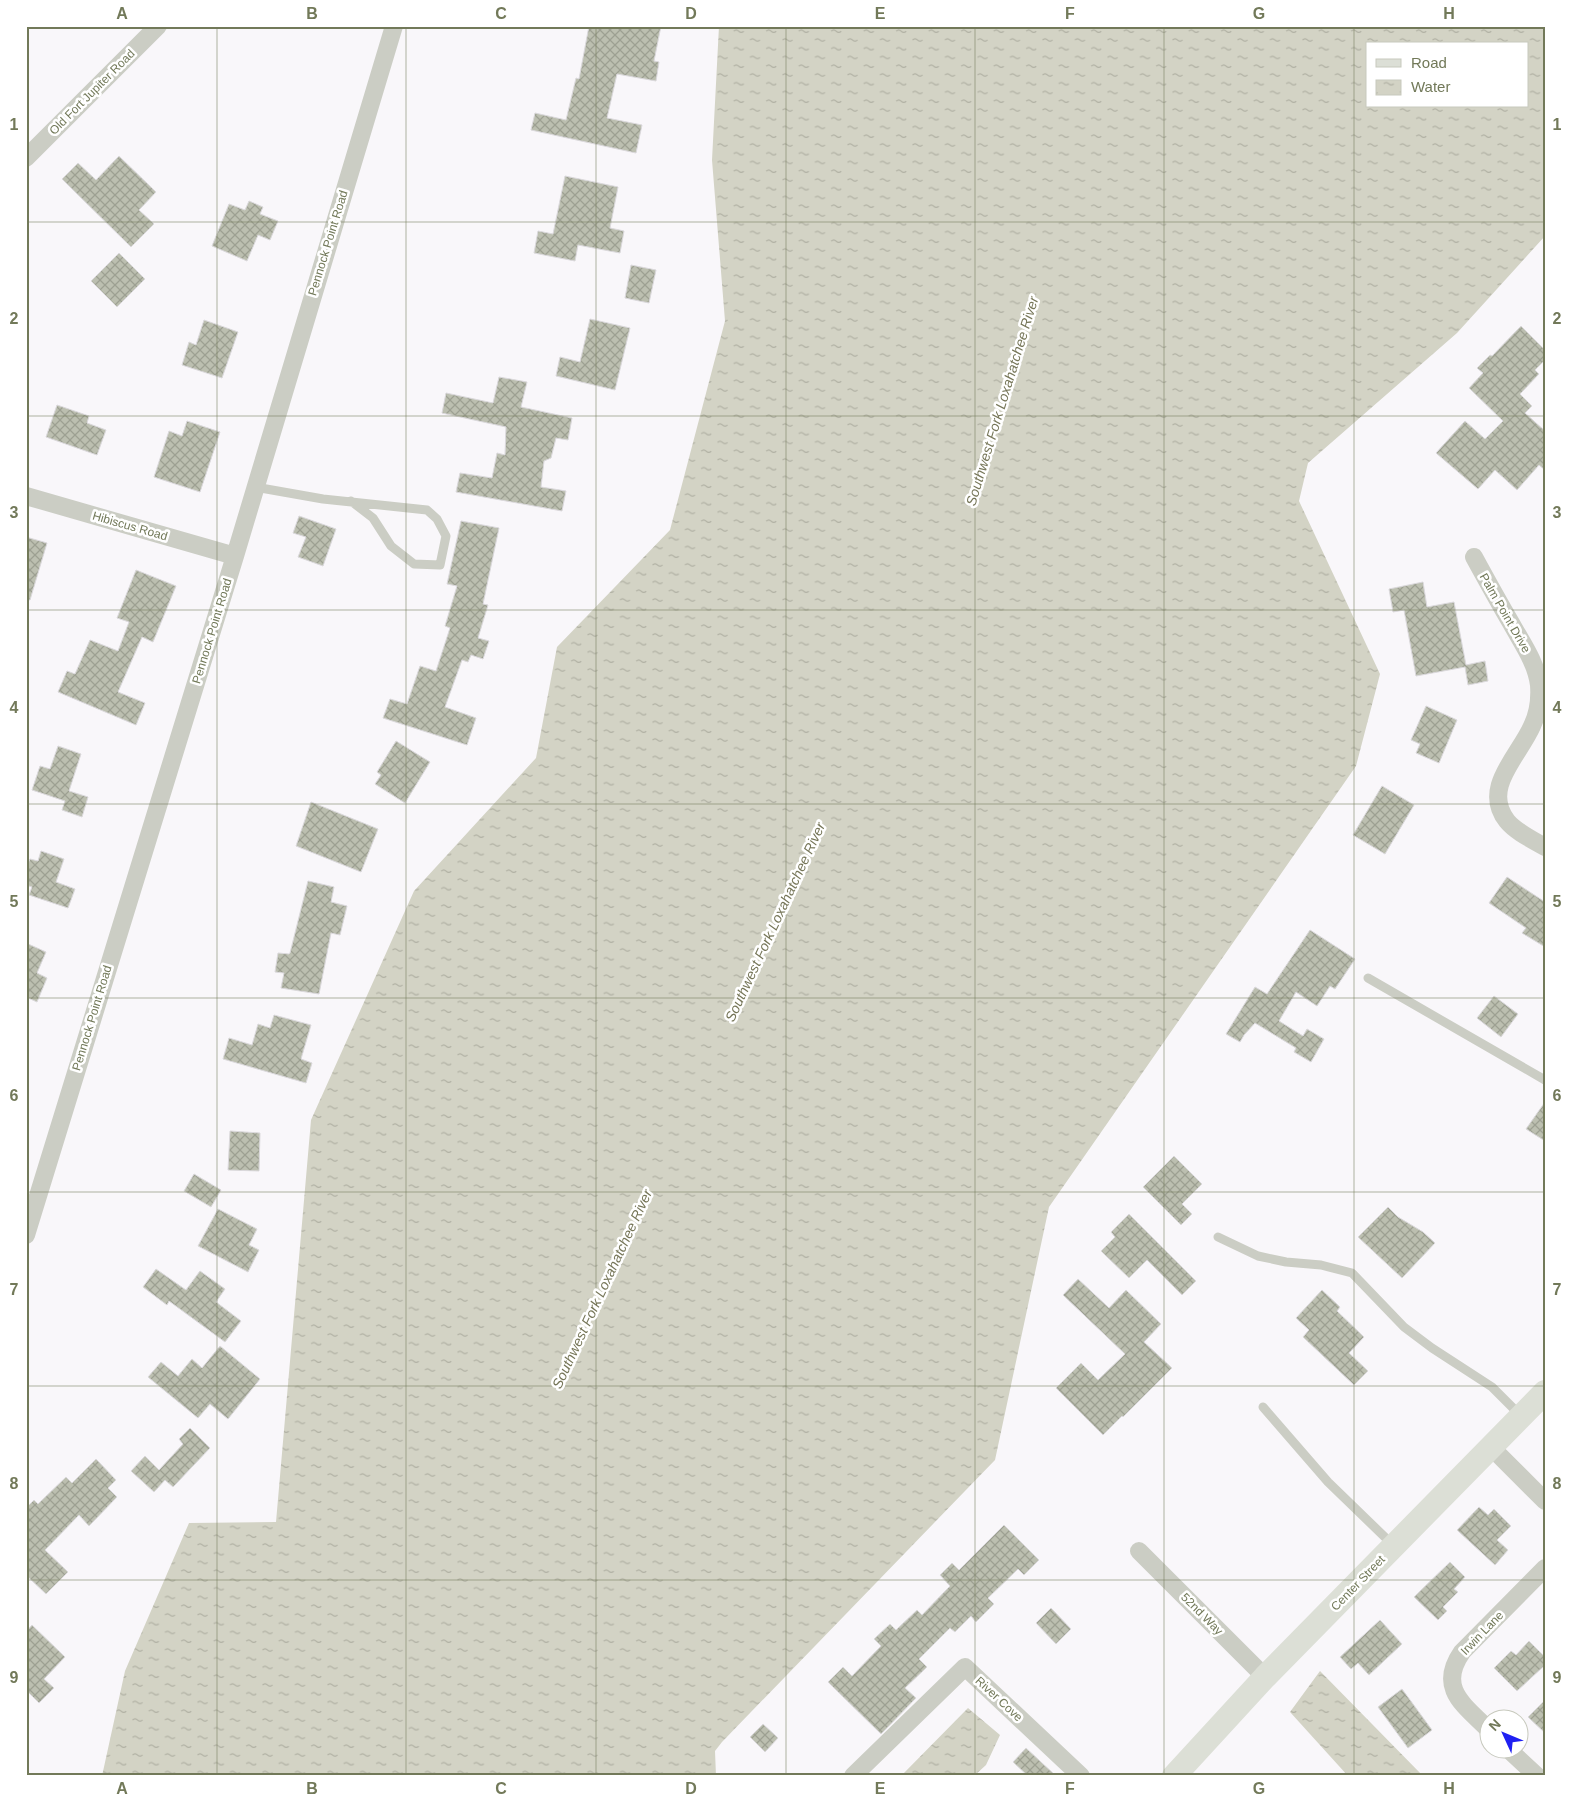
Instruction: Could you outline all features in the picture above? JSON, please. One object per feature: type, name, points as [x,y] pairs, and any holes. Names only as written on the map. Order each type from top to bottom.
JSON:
[{"type":"street","name":"Old Fort Jupiter Road","points":[[26,158],[158,26]]},
{"type":"street","name":"Pennock Point Road","points":[[26,1235],[235,556],[394,26]]},
{"type":"street","name":"Hibiscus Road","points":[[26,496],[235,556]]},
{"type":"street","name":"Palm Point Drive","points":[[1474,557],[1532,661],[1539,686],[1539,700],[1533,725],[1502,776],[1498,788],[1498,800],[1508,822],[1545,847]]},
{"type":"street","name":"Center Street","points":[[1174,1776],[1265,1677],[1545,1392]]},
{"type":"street","points":[[1491,1447],[1545,1501]]},
{"type":"street","name":"52nd Way","points":[[1139,1551],[1265,1677]]},
{"type":"street","name":"Irwin Lane","points":[[1478,1719],[1456,1696],[1452,1685],[1452,1673],[1455,1662],[1462,1652],[1545,1568]]},
{"type":"street","name":"River Cove","points":[[853,1776],[965,1667],[1081,1776]]},
{"type":"street","points":[[1520,1760],[1537,1776]]},
{"type":"lane","points":[[255,487],[323,498],[351,501],[427,510],[438,519],[446,536],[440,565],[414,564],[391,546],[373,518],[351,501]]},
{"type":"lane","points":[[1368,978],[1545,1080]]},
{"type":"lane","points":[[1218,1237],[1258,1256],[1286,1262],[1321,1265],[1352,1273],[1404,1327],[1432,1348],[1492,1387],[1521,1416]]},
{"type":"lane","points":[[1263,1407],[1328,1482],[1394,1546]]},
{"type":"water","name":"Southwest Fork Loxahatchee River","points":[[719,26],[1545,26],[1545,236],[1457,333],[1308,463],[1299,501],[1380,674],[1356,766],[1049,1207],[995,1460],[722,1742],[715,1751],[716,1776],[102,1776],[125,1671],[189,1523],[276,1522],[311,1120],[414,891],[536,758],[557,647],[670,530],[725,321],[712,160]]},
{"type":"water","points":[[1320,1671],[1423,1776],[1348,1776],[1290,1712]]},
{"type":"water","points":[[968,1708],[1000,1735],[986,1765],[974,1776],[901,1776]]},
{"type":"building","points":[[589,26],[661,26],[654,61],[659,62],[656,81],[617,74],[607,118],[642,125],[636,153],[531,130],[535,113],[566,120],[576,78],[579,79]]},
{"type":"building","points":[[119,156],[156,192],[139,210],[154,224],[131,247],[62,179],[78,163],[96,180]]},
{"type":"building","points":[[565,176],[618,187],[610,228],[624,231],[620,253],[578,245],[575,261],[534,253],[538,231],[553,234]]},
{"type":"building","points":[[249,201],[263,207],[260,214],[278,221],[270,240],[258,235],[247,261],[212,246],[229,204],[245,210]]},
{"type":"building","points":[[119,253],[145,279],[117,307],[91,281]]},
{"type":"building","points":[[631,265],[656,270],[649,303],[625,298]]},
{"type":"building","points":[[590,319],[630,328],[615,390],[556,376],[560,357],[580,362]]},
{"type":"building","points":[[204,320],[238,332],[222,378],[182,365],[189,342],[196,345]]},
{"type":"building","points":[[1521,326],[1545,350],[1545,360],[1535,370],[1539,374],[1520,394],[1532,406],[1525,413],[1545,431],[1545,470],[1539,465],[1517,490],[1495,470],[1478,489],[1436,453],[1465,421],[1485,439],[1503,421],[1469,388],[1483,373],[1477,368],[1490,355],[1492,356]]},
{"type":"building","points":[[499,377],[527,382],[521,407],[572,418],[568,440],[556,438],[551,458],[544,461],[541,487],[566,491],[562,511],[456,492],[460,473],[492,478],[497,453],[505,455],[506,427],[442,413],[446,393],[493,403]]},
{"type":"building","points":[[57,405],[89,416],[87,423],[106,430],[97,455],[46,437]]},
{"type":"building","points":[[187,421],[220,432],[200,492],[154,477],[169,431],[182,436]]},
{"type":"building","points":[[299,516],[336,529],[323,566],[298,557],[306,537],[293,533]]},
{"type":"building","points":[[461,521],[499,528],[483,604],[488,605],[478,638],[489,641],[483,659],[471,655],[468,662],[462,660],[445,707],[476,718],[467,745],[383,718],[390,699],[407,704],[420,666],[436,671],[450,628],[445,626],[457,586],[447,584]]},
{"type":"building","points":[[26,537],[47,543],[30,600],[26,600]]},
{"type":"building","points":[[136,570],[176,586],[153,642],[142,637],[118,692],[145,703],[136,725],[58,692],[67,671],[75,674],[90,640],[118,651],[129,622],[117,618]]},
{"type":"building","points":[[1423,582],[1427,607],[1454,602],[1466,665],[1485,661],[1488,681],[1468,685],[1465,667],[1416,676],[1404,610],[1393,612],[1389,589]]},
{"type":"building","points":[[1426,706],[1457,720],[1439,763],[1416,753],[1420,744],[1411,740]]},
{"type":"building","points":[[396,741],[430,762],[405,803],[375,784],[381,775],[377,772]]},
{"type":"building","points":[[58,746],[81,754],[69,791],[88,797],[82,817],[62,810],[65,801],[32,790],[40,766],[50,769]]},
{"type":"building","points":[[1382,786],[1414,805],[1385,854],[1353,835]]},
{"type":"building","points":[[311,802],[378,829],[361,872],[296,846]]},
{"type":"building","points":[[41,851],[64,859],[56,882],[75,889],[68,908],[29,895],[32,887],[26,885],[26,869],[30,859],[38,861]]},
{"type":"building","points":[[1507,877],[1545,902],[1545,947],[1522,933],[1526,928],[1489,903]]},
{"type":"building","points":[[308,881],[334,887],[331,902],[347,906],[340,935],[331,933],[319,994],[281,988],[284,973],[275,972],[278,953],[290,953]]},
{"type":"building","points":[[1310,930],[1355,959],[1335,989],[1330,986],[1317,1006],[1296,992],[1279,1021],[1303,1036],[1307,1029],[1324,1039],[1311,1062],[1294,1052],[1296,1048],[1255,1023],[1240,1042],[1226,1034],[1255,987],[1267,994]]},
{"type":"building","points":[[26,943],[46,952],[37,973],[47,978],[37,1002],[26,997]]},
{"type":"building","points":[[1494,996],[1518,1014],[1501,1037],[1477,1018]]},
{"type":"building","points":[[274,1015],[311,1025],[301,1059],[312,1063],[306,1083],[223,1059],[229,1038],[252,1045],[258,1024],[270,1028]]},
{"type":"building","points":[[1545,1102],[1545,1141],[1526,1129]]},
{"type":"building","points":[[230,1131],[260,1133],[259,1171],[228,1170]]},
{"type":"building","points":[[1174,1156],[1202,1184],[1182,1204],[1192,1214],[1181,1225],[1143,1187]]},
{"type":"building","points":[[194,1174],[221,1190],[211,1207],[184,1191]]},
{"type":"building","points":[[1388,1207],[1398,1217],[1423,1232],[1435,1243],[1402,1278],[1358,1237]]},
{"type":"building","points":[[218,1209],[257,1229],[249,1245],[259,1250],[248,1272],[198,1246]]},
{"type":"building","points":[[1129,1214],[1196,1281],[1182,1295],[1147,1260],[1129,1278],[1101,1251],[1115,1237],[1111,1232]]},
{"type":"building","points":[[156,1269],[186,1290],[200,1271],[225,1289],[216,1302],[241,1321],[225,1342],[169,1301],[167,1305],[143,1287]]},
{"type":"building","points":[[1078,1279],[1109,1308],[1126,1290],[1161,1324],[1144,1342],[1172,1368],[1103,1435],[1056,1388],[1081,1363],[1098,1380],[1125,1354],[1063,1295]]},
{"type":"building","points":[[1322,1290],[1340,1307],[1337,1311],[1364,1337],[1349,1353],[1368,1371],[1354,1385],[1303,1337],[1309,1330],[1296,1318]]},
{"type":"building","points":[[220,1346],[260,1379],[228,1419],[210,1404],[198,1418],[148,1377],[161,1362],[178,1376],[192,1359],[202,1368]]},
{"type":"building","points":[[190,1428],[210,1448],[173,1487],[165,1480],[154,1492],[131,1471],[145,1456],[159,1470],[183,1444],[179,1439]]},
{"type":"building","points":[[96,1459],[116,1480],[108,1488],[117,1497],[89,1526],[79,1515],[45,1550],[68,1572],[46,1594],[26,1575],[26,1508],[34,1500],[38,1504],[66,1477],[72,1483]]},
{"type":"building","points":[[1479,1507],[1488,1515],[1494,1509],[1511,1526],[1497,1540],[1508,1550],[1495,1565],[1457,1530]]},
{"type":"building","points":[[1004,1525],[1039,1560],[1024,1575],[1018,1569],[988,1598],[994,1604],[976,1622],[971,1616],[955,1632],[950,1628],[919,1659],[927,1667],[905,1688],[916,1698],[881,1734],[828,1682],[843,1667],[852,1676],[881,1646],[874,1639],[890,1624],[896,1630],[917,1610],[922,1615],[950,1586],[940,1575],[952,1563],[959,1570]]},
{"type":"building","points":[[1450,1562],[1465,1577],[1454,1589],[1458,1592],[1443,1607],[1447,1611],[1438,1620],[1414,1597]]},
{"type":"building","points":[[1051,1608],[1071,1629],[1056,1644],[1036,1623]]},
{"type":"building","points":[[1380,1620],[1402,1644],[1369,1675],[1358,1663],[1351,1669],[1340,1657]]},
{"type":"building","points":[[32,1625],[65,1657],[44,1679],[54,1688],[39,1703],[26,1690],[26,1632]]},
{"type":"building","points":[[1529,1641],[1545,1657],[1545,1665],[1517,1691],[1494,1668],[1511,1651],[1516,1655]]},
{"type":"building","points":[[1402,1689],[1432,1730],[1408,1748],[1378,1707]]},
{"type":"building","points":[[1545,1700],[1545,1733],[1528,1717]]},
{"type":"building","points":[[763,1724],[778,1738],[765,1752],[750,1737]]},
{"type":"building","points":[[1026,1748],[1056,1776],[1028,1776],[1013,1762]]}]
